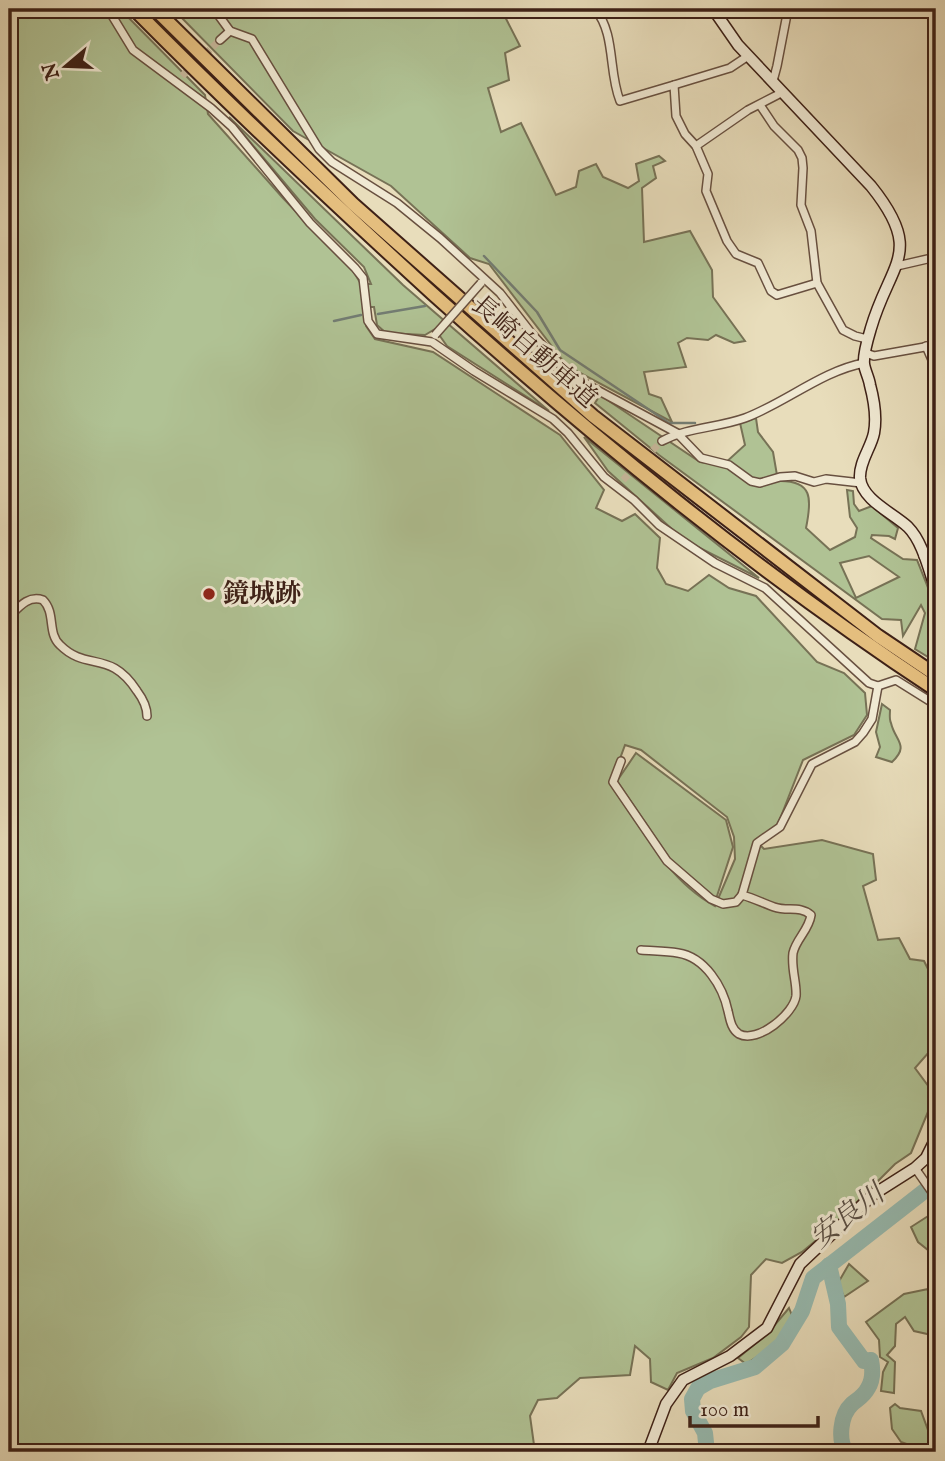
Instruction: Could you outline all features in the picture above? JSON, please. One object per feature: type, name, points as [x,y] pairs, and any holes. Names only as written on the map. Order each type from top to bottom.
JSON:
[{"type":"highway","name":"長崎自動車道","points":[[134,9],[222,98],[344,213],[583,426],[675,501],[874,642],[936,675]]},
{"type":"highway","name":"長崎自動車道","points":[[155,9],[353,204],[593,416],[936,690]]},
{"type":"street","points":[[108,9],[133,50],[180,80],[232,127],[310,223],[355,268],[363,278],[368,321],[377,334],[434,339],[474,371],[553,419],[568,432],[604,477],[634,500],[659,525],[687,546],[765,589],[869,683],[878,686],[896,680],[936,705]]},
{"type":"street","points":[[214,9],[230,31],[252,39],[319,149],[332,162],[406,209],[483,281],[500,293],[566,371],[663,428],[677,433],[701,458],[729,465],[751,481],[760,483],[795,476],[814,482],[826,479],[861,483]]},
{"type":"street","points":[[595,9],[607,26],[610,59],[620,100],[730,68],[748,56]]},
{"type":"street","points":[[713,9],[720,22],[748,56],[882,200],[898,229],[901,241],[897,266],[874,316],[867,339],[865,358],[876,416],[874,434],[860,473],[861,483],[868,495],[909,529],[936,590]]},
{"type":"street","points":[[773,81],[788,9]]},
{"type":"street","points":[[220,40],[230,31]]},
{"type":"street","points":[[674,85],[676,116],[685,134],[696,146],[708,174],[706,191],[727,241],[736,254],[758,263],[771,292],[777,295],[817,283]]},
{"type":"street","points":[[696,146],[748,110],[783,92]]},
{"type":"street","points":[[760,105],[802,158],[801,205],[811,231],[817,283],[843,330],[855,337],[867,339]]},
{"type":"street","points":[[897,266],[936,257]]},
{"type":"street","points":[[434,339],[483,281]]},
{"type":"street","points":[[662,441],[677,433],[743,419],[865,358],[936,345]]},
{"type":"street","points":[[926,346],[936,369]]},
{"type":"street","points":[[618,488],[624,480]]},
{"type":"street","points":[[936,490],[936,508]]},
{"type":"street","points":[[923,556],[936,552]]},
{"type":"street","points":[[9,617],[21,604],[31,599],[44,600],[51,611],[52,632],[58,644],[74,656],[104,662],[118,668],[128,677],[142,698],[147,716]]},
{"type":"street","points":[[621,761],[613,782],[667,861],[711,900],[723,904],[736,902],[742,895],[757,843],[780,827],[813,764],[855,742],[863,733],[872,719],[878,686]]},
{"type":"street","points":[[641,950],[681,953],[698,962],[722,990],[732,1027],[738,1034],[749,1036],[771,1027],[791,1008],[796,998],[792,976],[794,950],[810,925],[811,915],[794,907],[777,909],[742,895]]},
{"type":"street","points":[[649,1452],[666,1404],[683,1380],[730,1356],[767,1328],[800,1264],[873,1194],[918,1171],[936,1138]]},
{"type":"street","points":[[918,1171],[936,1198]]},
{"type":"street","points":[[936,1360],[932,1395],[936,1436]]},
{"type":"green space","points":[[9,9],[120,9],[205,95],[208,114],[353,271],[361,284],[371,284],[364,267],[315,219],[229,117],[403,285],[549,411],[447,346],[435,329],[425,335],[386,333],[377,325],[374,307],[365,307],[366,326],[375,339],[433,352],[560,435],[604,490],[596,508],[622,521],[635,514],[660,538],[657,568],[666,584],[688,591],[709,575],[729,588],[756,596],[817,662],[844,673],[865,693],[867,715],[854,735],[803,760],[778,824],[756,841],[764,849],[822,840],[873,854],[876,880],[863,886],[878,940],[899,938],[910,959],[924,961],[936,985],[936,1021],[928,1029],[930,1051],[915,1068],[929,1087],[930,1107],[911,1153],[895,1164],[831,1228],[802,1252],[782,1263],[766,1259],[751,1275],[749,1327],[741,1337],[713,1358],[677,1373],[668,1390],[651,1382],[650,1359],[635,1346],[630,1375],[580,1378],[557,1398],[538,1400],[530,1416],[535,1452],[9,1452]],"holes":[[[625,745],[641,750],[727,817],[734,837],[735,859],[715,906],[698,895],[669,867],[611,783]]]},
{"type":"green space","points":[[173,9],[501,9],[520,46],[505,53],[509,80],[488,88],[501,132],[521,123],[556,195],[576,187],[579,171],[596,164],[603,177],[628,188],[639,181],[636,164],[659,156],[665,161],[653,166],[656,178],[642,188],[644,242],[690,231],[712,270],[713,297],[745,341],[734,343],[716,335],[708,340],[687,338],[678,343],[686,367],[644,372],[649,394],[661,398],[672,422],[567,366],[489,264],[470,258],[391,186],[293,131]]},
{"type":"green space","points":[[600,395],[700,462],[723,465],[745,445],[740,423],[756,418],[758,432],[773,452],[778,481],[798,484],[804,488],[809,500],[806,528],[830,550],[855,537],[857,528],[850,517],[847,490],[853,491],[854,504],[859,511],[872,506],[898,528],[895,539],[872,535],[871,538],[903,559],[917,560],[936,608],[933,660],[915,649],[925,613],[921,605],[903,636],[901,620],[882,619],[659,455],[595,403]],"holes":[[[869,556],[899,577],[856,598],[840,563]]]},
{"type":"green space","points":[[584,437],[759,578],[684,540],[608,471]]},
{"type":"green space","points":[[882,704],[890,710],[890,721],[901,747],[892,762],[876,757],[880,747],[876,732]]},
{"type":"green space","points":[[636,753],[726,820],[733,847],[716,899],[670,859],[617,781]]},
{"type":"green space","points":[[936,1211],[936,1237],[933,1237],[928,1250],[918,1242],[911,1227]]},
{"type":"green space","points":[[849,1264],[868,1281],[844,1297],[838,1283]]},
{"type":"green space","points":[[928,1289],[928,1302],[936,1311],[936,1336],[914,1331],[905,1317],[896,1324],[895,1346],[887,1355],[895,1362],[894,1393],[881,1391],[883,1372],[888,1362],[880,1357],[879,1340],[866,1322],[904,1294]]},
{"type":"green space","points":[[789,1308],[793,1318],[775,1345],[746,1364],[738,1358],[768,1333]]},
{"type":"green space","points":[[895,1404],[900,1408],[921,1411],[936,1452],[920,1452],[901,1442],[892,1429],[890,1408]]},
{"type":"waterway","points":[[484,256],[537,312],[560,350],[669,423],[695,423]]},
{"type":"waterway","points":[[378,314],[425,306]]},
{"type":"waterway","points":[[334,321],[361,315]]},
{"type":"waterway","name":"安良川","points":[[707,1452],[705,1433],[693,1411],[692,1399],[698,1388],[710,1381],[755,1367],[782,1344],[802,1311],[813,1278],[936,1182]]},
{"type":"waterway","points":[[829,1265],[838,1304],[839,1327],[864,1361],[871,1360],[872,1367],[868,1388],[845,1414],[842,1441],[846,1452]]},
{"type":"tunnel","points":[[182,76],[220,40]]},
{"type":"tunnel","points":[[623,480],[662,441]]},
{"type":"place","name":"鏡城跡","points":[[209,594]]}]
